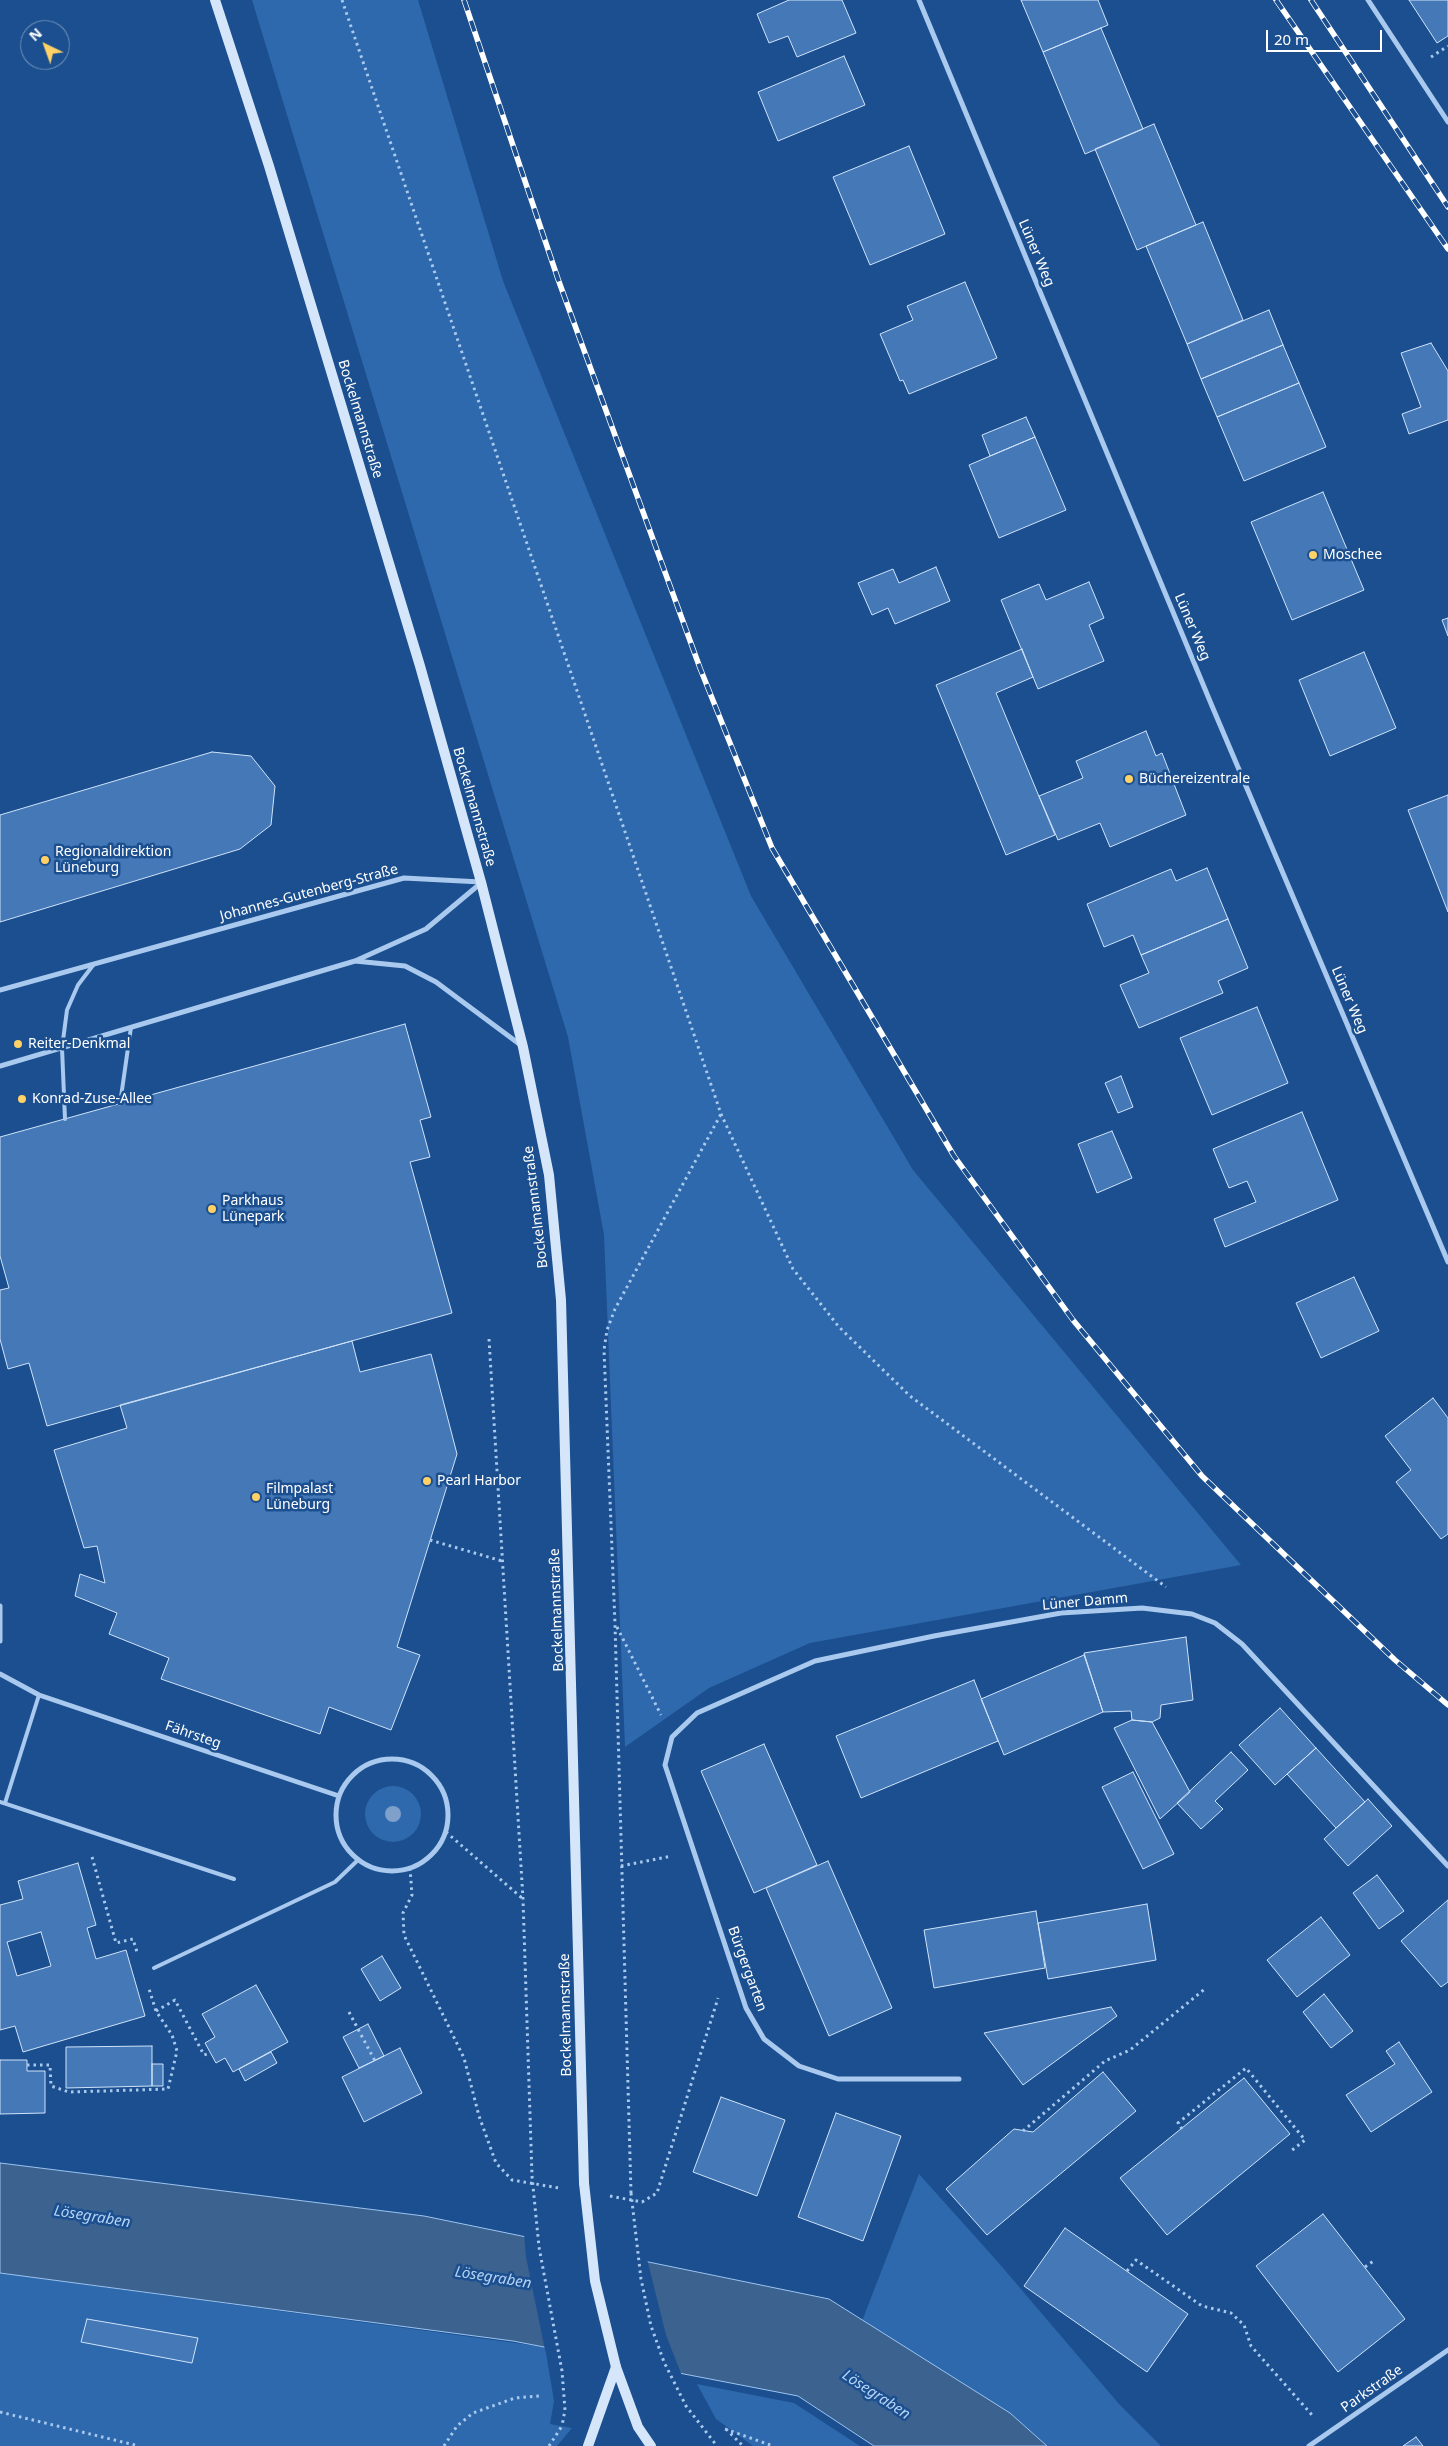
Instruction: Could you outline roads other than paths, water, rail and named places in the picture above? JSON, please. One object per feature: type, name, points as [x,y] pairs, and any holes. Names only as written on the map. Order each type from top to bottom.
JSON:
[{"type":"main road","name":"Bockelmannstraße","points":[[215,0],[269,166],[412,638],[481,882],[523,1047],[549,1175],[561,1300],[584,2184],[595,2281],[616,2367],[638,2427],[651,2446]]},
{"type":"main road","points":[[588,2446],[616,2367]]},
{"type":"street","name":"Lüner Weg","points":[[919,0],[1212,706],[1448,1262]]},
{"type":"street","points":[[1368,0],[1448,122]]},
{"type":"street","name":"Johannes-Gutenberg-Straße","points":[[0,990],[404,878],[481,882]]},
{"type":"street","points":[[0,1066],[355,961],[426,929],[481,882]]},
{"type":"street","points":[[355,961],[405,966],[436,982],[523,1047]]},
{"type":"street","points":[[0,1606],[0,1641]]},
{"type":"street","name":"Lüner Damm","points":[[666,1765],[672,1737],[697,1713],[815,1661],[934,1636],[1061,1613],[1142,1608],[1192,1614],[1215,1623],[1242,1644],[1448,1866]]},
{"type":"street","name":"Fährsteg","points":[[0,1674],[39,1695],[339,1796]]},
{"type":"street","points":[[400,1759],[418,1765],[434,1777],[444,1793],[448,1812],[446,1832],[438,1847],[425,1860],[410,1868],[392,1871],[374,1868],[358,1860],[346,1847],[338,1831],[335,1813],[339,1796],[348,1779],[363,1766],[381,1760],[400,1759]]},
{"type":"street","name":"Bürgergarten","points":[[666,1765],[746,2008],[764,2039],[799,2066],[838,2080],[959,2079]]},
{"type":"street","name":"Parkstraße","points":[[1309,2446],[1448,2350]]},
{"type":"lane","points":[[65,1119],[62,1048],[67,1010],[78,985],[94,964]]},
{"type":"lane","points":[[120,1104],[131,1027]]},
{"type":"lane","points":[[39,1695],[2,1802],[234,1879]]},
{"type":"lane","points":[[154,1968],[335,1882],[358,1860]]},
{"type":"water","name":"Lösegraben","points":[[0,2163],[424,2216],[829,2299],[1010,2413],[1047,2446],[874,2446],[798,2396],[513,2341],[0,2273]]},
{"type":"railway","points":[[464,0],[558,279],[700,668],[772,848],[954,1156],[1073,1320],[1202,1476],[1395,1660],[1448,1705]]},
{"type":"railway","points":[[1276,0],[1448,249]]},
{"type":"railway","points":[[1311,0],[1448,207]]},
{"type":"place","name":"Moschee","points":[[1313,555]]},
{"type":"place","name":"Büchereizentrale","points":[[1129,779]]},
{"type":"place","name":"Regionaldirektion Lüneburg","points":[[45,860]]},
{"type":"place","name":"Reiter-Denkmal","points":[[18,1044]]},
{"type":"place","name":"Konrad-Zuse-Allee","points":[[22,1099]]},
{"type":"place","name":"Parkhaus Lünepark","points":[[212,1209]]},
{"type":"place","name":"Pearl Harbor","points":[[427,1481]]},
{"type":"place","name":"Filmpalast Lüneburg","points":[[256,1497]]}]
